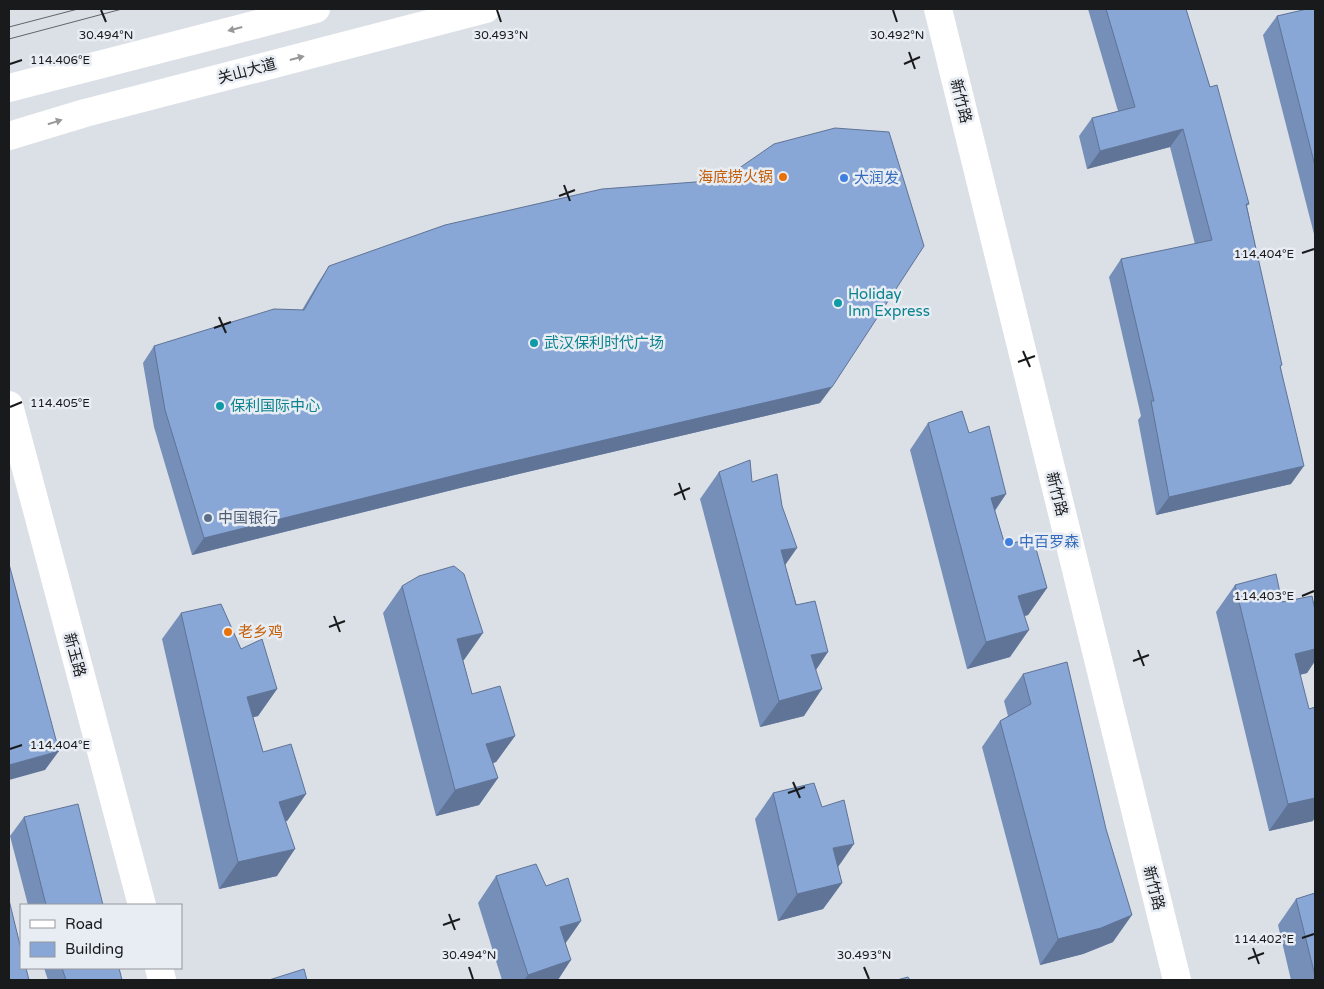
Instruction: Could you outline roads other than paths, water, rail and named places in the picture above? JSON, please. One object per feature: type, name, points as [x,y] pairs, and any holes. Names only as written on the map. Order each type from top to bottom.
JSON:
[{"type":"main road","points":[[9,88],[316,9]]},
{"type":"main road","name":"关山大道","points":[[9,136],[85,113],[486,9]]},
{"type":"main road","name":"新竹路","points":[[938,9],[1177,980]]},
{"type":"main road","name":"新玉路","points":[[9,405],[142,904]]},
{"type":"tram line","points":[[9,27],[78,9]]},
{"type":"tram line","points":[[9,39],[122,9]]},
{"type":"place","name":"海底捞火锅","points":[[783,177]]},
{"type":"place","name":"大润发","points":[[844,178]]},
{"type":"place","name":"Holiday Inn Express","points":[[838,303]]},
{"type":"place","name":"武汉保利时代广场","points":[[534,343]]},
{"type":"place","name":"保利国际中心","points":[[220,406]]},
{"type":"place","name":"中国银行","points":[[208,518]]},
{"type":"place","name":"中百罗森","points":[[1009,542]]},
{"type":"place","name":"老乡鸡","points":[[228,632]]}]
